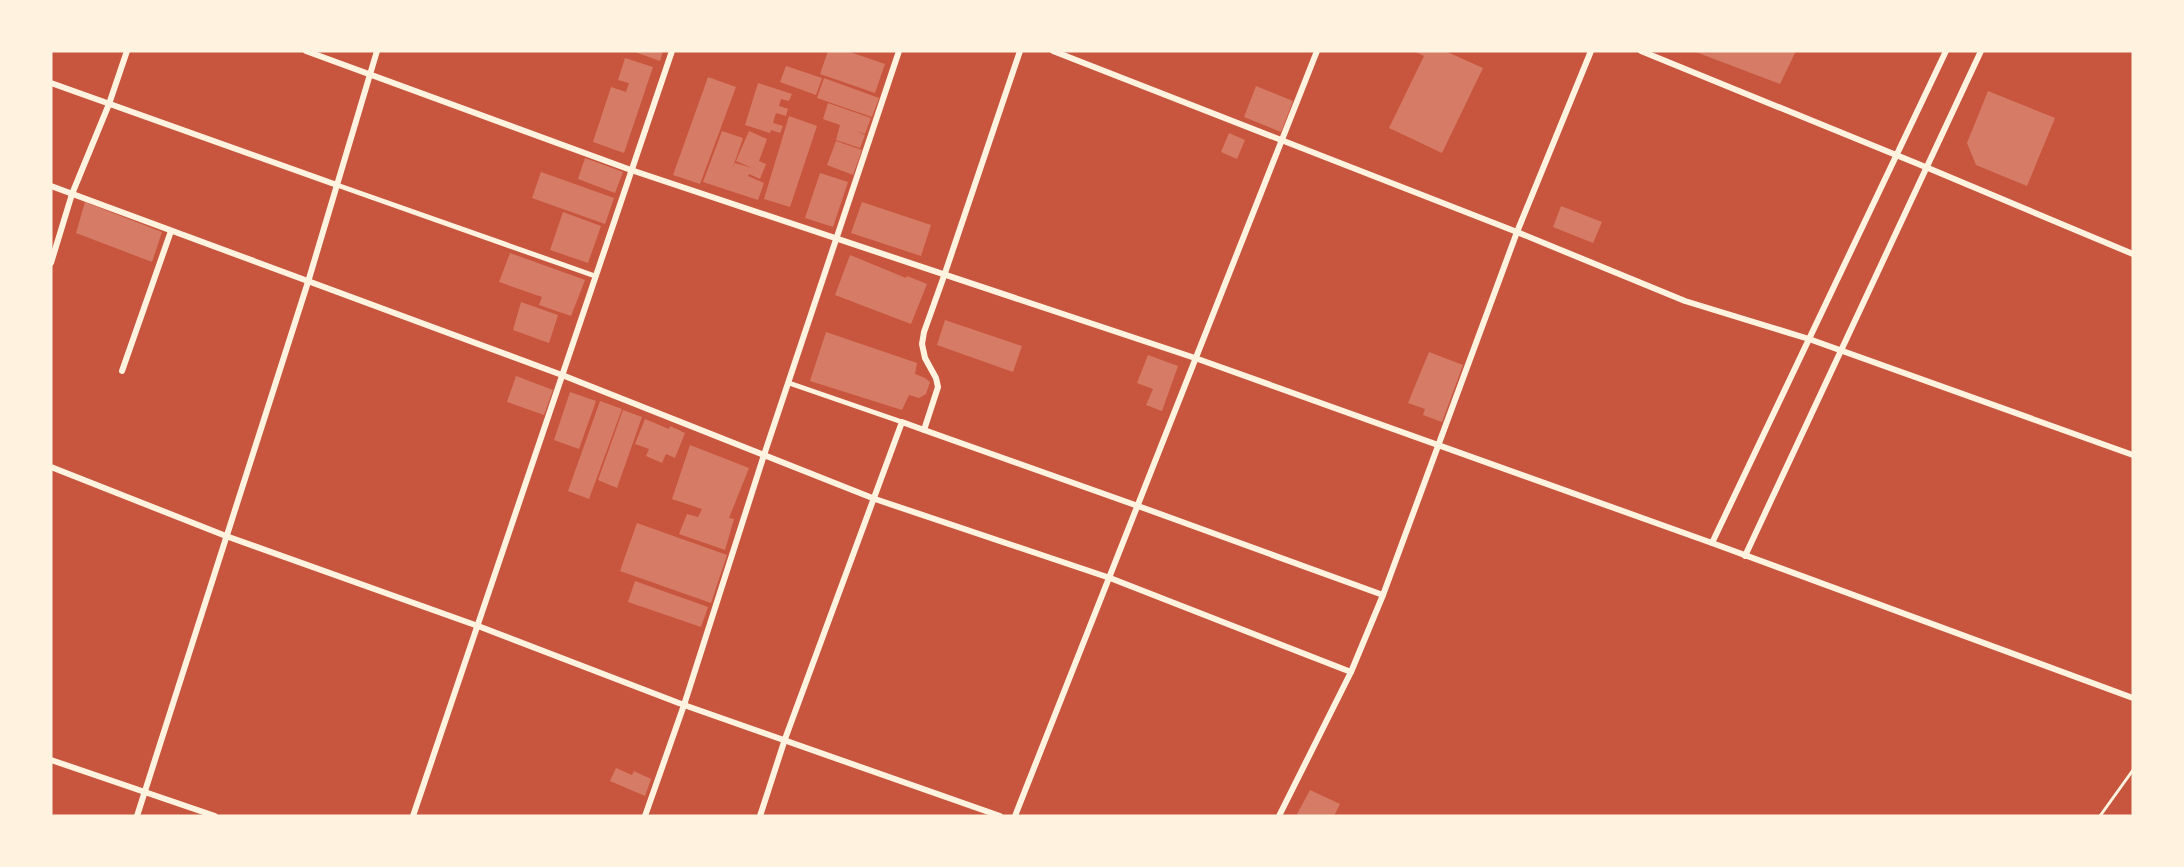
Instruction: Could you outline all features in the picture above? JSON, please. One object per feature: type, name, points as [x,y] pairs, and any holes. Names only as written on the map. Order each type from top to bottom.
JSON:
[{"type":"street","points":[[51,264],[72,194],[109,104],[127,51]]},
{"type":"street","points":[[306,51],[631,170],[1195,358],[1712,543],[2133,698]]},
{"type":"street","points":[[137,816],[308,282],[377,51]]},
{"type":"street","points":[[413,816],[672,51]]},
{"type":"street","points":[[645,816],[684,705],[764,455],[899,51]]},
{"type":"street","points":[[924,430],[938,387],[936,378],[925,358],[923,338],[1020,51]]},
{"type":"street","points":[[1053,51],[1517,232],[1685,301],[1809,339],[2133,455]]},
{"type":"street","points":[[1015,816],[1317,51]]},
{"type":"street","points":[[1279,816],[1352,672],[1383,595],[1517,232],[1592,51]]},
{"type":"street","points":[[1641,51],[2133,254]]},
{"type":"street","points":[[1712,543],[1946,51]]},
{"type":"street","points":[[1745,556],[1981,51]]},
{"type":"street","points":[[51,83],[595,276]]},
{"type":"street","points":[[51,186],[562,375],[875,499],[1110,578],[1352,672]]},
{"type":"street","points":[[122,371],[171,231]]},
{"type":"street","points":[[789,383],[1383,595]]},
{"type":"street","points":[[759,816],[784,739],[902,422]]},
{"type":"street","points":[[51,467],[226,536],[478,626],[684,705],[1000,816]]},
{"type":"street","points":[[51,760],[215,816]]},
{"type":"path","points":[[2100,816],[2133,770]]},
{"type":"building","points":[[632,51],[663,51],[660,61]]},
{"type":"building","points":[[828,51],[847,51],[885,64],[875,93],[820,74]]},
{"type":"building","points":[[1414,51],[1445,51],[1483,68],[1442,153],[1389,128],[1424,56]]},
{"type":"building","points":[[1693,51],[1796,51],[1780,84]]},
{"type":"building","points":[[625,58],[653,67],[624,153],[593,142],[611,87],[626,92],[629,83],[618,80]]},
{"type":"building","points":[[786,66],[822,78],[816,95],[780,82]]},
{"type":"building","points":[[708,77],[736,87],[700,184],[673,175]]},
{"type":"building","points":[[824,78],[879,98],[872,117],[817,98]]},
{"type":"building","points":[[758,83],[792,94],[789,101],[781,99],[779,106],[788,109],[786,116],[776,113],[773,123],[783,126],[780,133],[771,130],[770,133],[745,125]]},
{"type":"building","points":[[1256,86],[1293,101],[1281,132],[1244,117]]},
{"type":"building","points":[[1988,91],[2055,118],[2027,186],[1976,165],[1967,143]]},
{"type":"building","points":[[828,103],[871,118],[865,134],[855,131],[865,135],[860,148],[836,140],[840,125],[823,119]]},
{"type":"building","points":[[789,116],[817,126],[790,207],[764,199]]},
{"type":"building","points":[[722,131],[743,138],[732,170],[735,163],[752,168],[736,161],[749,131],[767,139],[759,161],[766,164],[760,179],[749,174],[748,176],[764,183],[758,200],[703,182]]},
{"type":"building","points":[[1229,133],[1245,140],[1237,159],[1221,152]]},
{"type":"building","points":[[836,141],[862,150],[853,175],[827,165]]},
{"type":"building","points":[[585,158],[623,172],[615,193],[578,179]]},
{"type":"building","points":[[541,172],[614,198],[605,224],[532,198]]},
{"type":"building","points":[[820,173],[848,182],[833,227],[805,218]]},
{"type":"building","points":[[85,202],[162,232],[152,262],[76,233]]},
{"type":"building","points":[[862,202],[931,225],[921,256],[851,233]]},
{"type":"building","points":[[1561,206],[1602,222],[1593,243],[1553,227]]},
{"type":"building","points":[[563,212],[601,226],[588,263],[550,250]]},
{"type":"building","points":[[510,253],[585,280],[571,316],[539,305],[542,297],[499,282]]},
{"type":"building","points":[[850,255],[927,284],[911,324],[835,295]]},
{"type":"building","points":[[521,302],[558,315],[549,343],[513,330]]},
{"type":"building","points":[[945,320],[1022,346],[1013,372],[937,345]]},
{"type":"building","points":[[826,332],[917,363],[915,374],[930,382],[926,394],[919,398],[909,395],[902,410],[810,381]]},
{"type":"building","points":[[1429,352],[1463,365],[1442,422],[1423,415],[1425,409],[1408,403]]},
{"type":"building","points":[[1148,355],[1178,366],[1162,411],[1146,405],[1153,389],[1137,383]]},
{"type":"building","points":[[516,376],[553,390],[544,415],[507,402]]},
{"type":"building","points":[[570,392],[596,401],[579,449],[554,440]]},
{"type":"building","points":[[600,401],[622,409],[589,499],[568,491]]},
{"type":"building","points":[[623,410],[642,417],[617,488],[598,480]]},
{"type":"building","points":[[645,419],[685,433],[675,458],[666,454],[662,463],[646,456],[649,449],[635,444]]},
{"type":"building","points":[[690,445],[749,468],[729,518],[734,519],[725,550],[679,534],[687,514],[698,517],[702,509],[672,499]]},
{"type":"building","points":[[637,523],[727,555],[711,603],[620,571]]},
{"type":"building","points":[[635,581],[708,607],[701,627],[628,602]]},
{"type":"building","points":[[616,768],[632,775],[634,771],[651,779],[645,796],[610,781]]},
{"type":"building","points":[[1310,790],[1340,804],[1334,816],[1296,816]]}]
